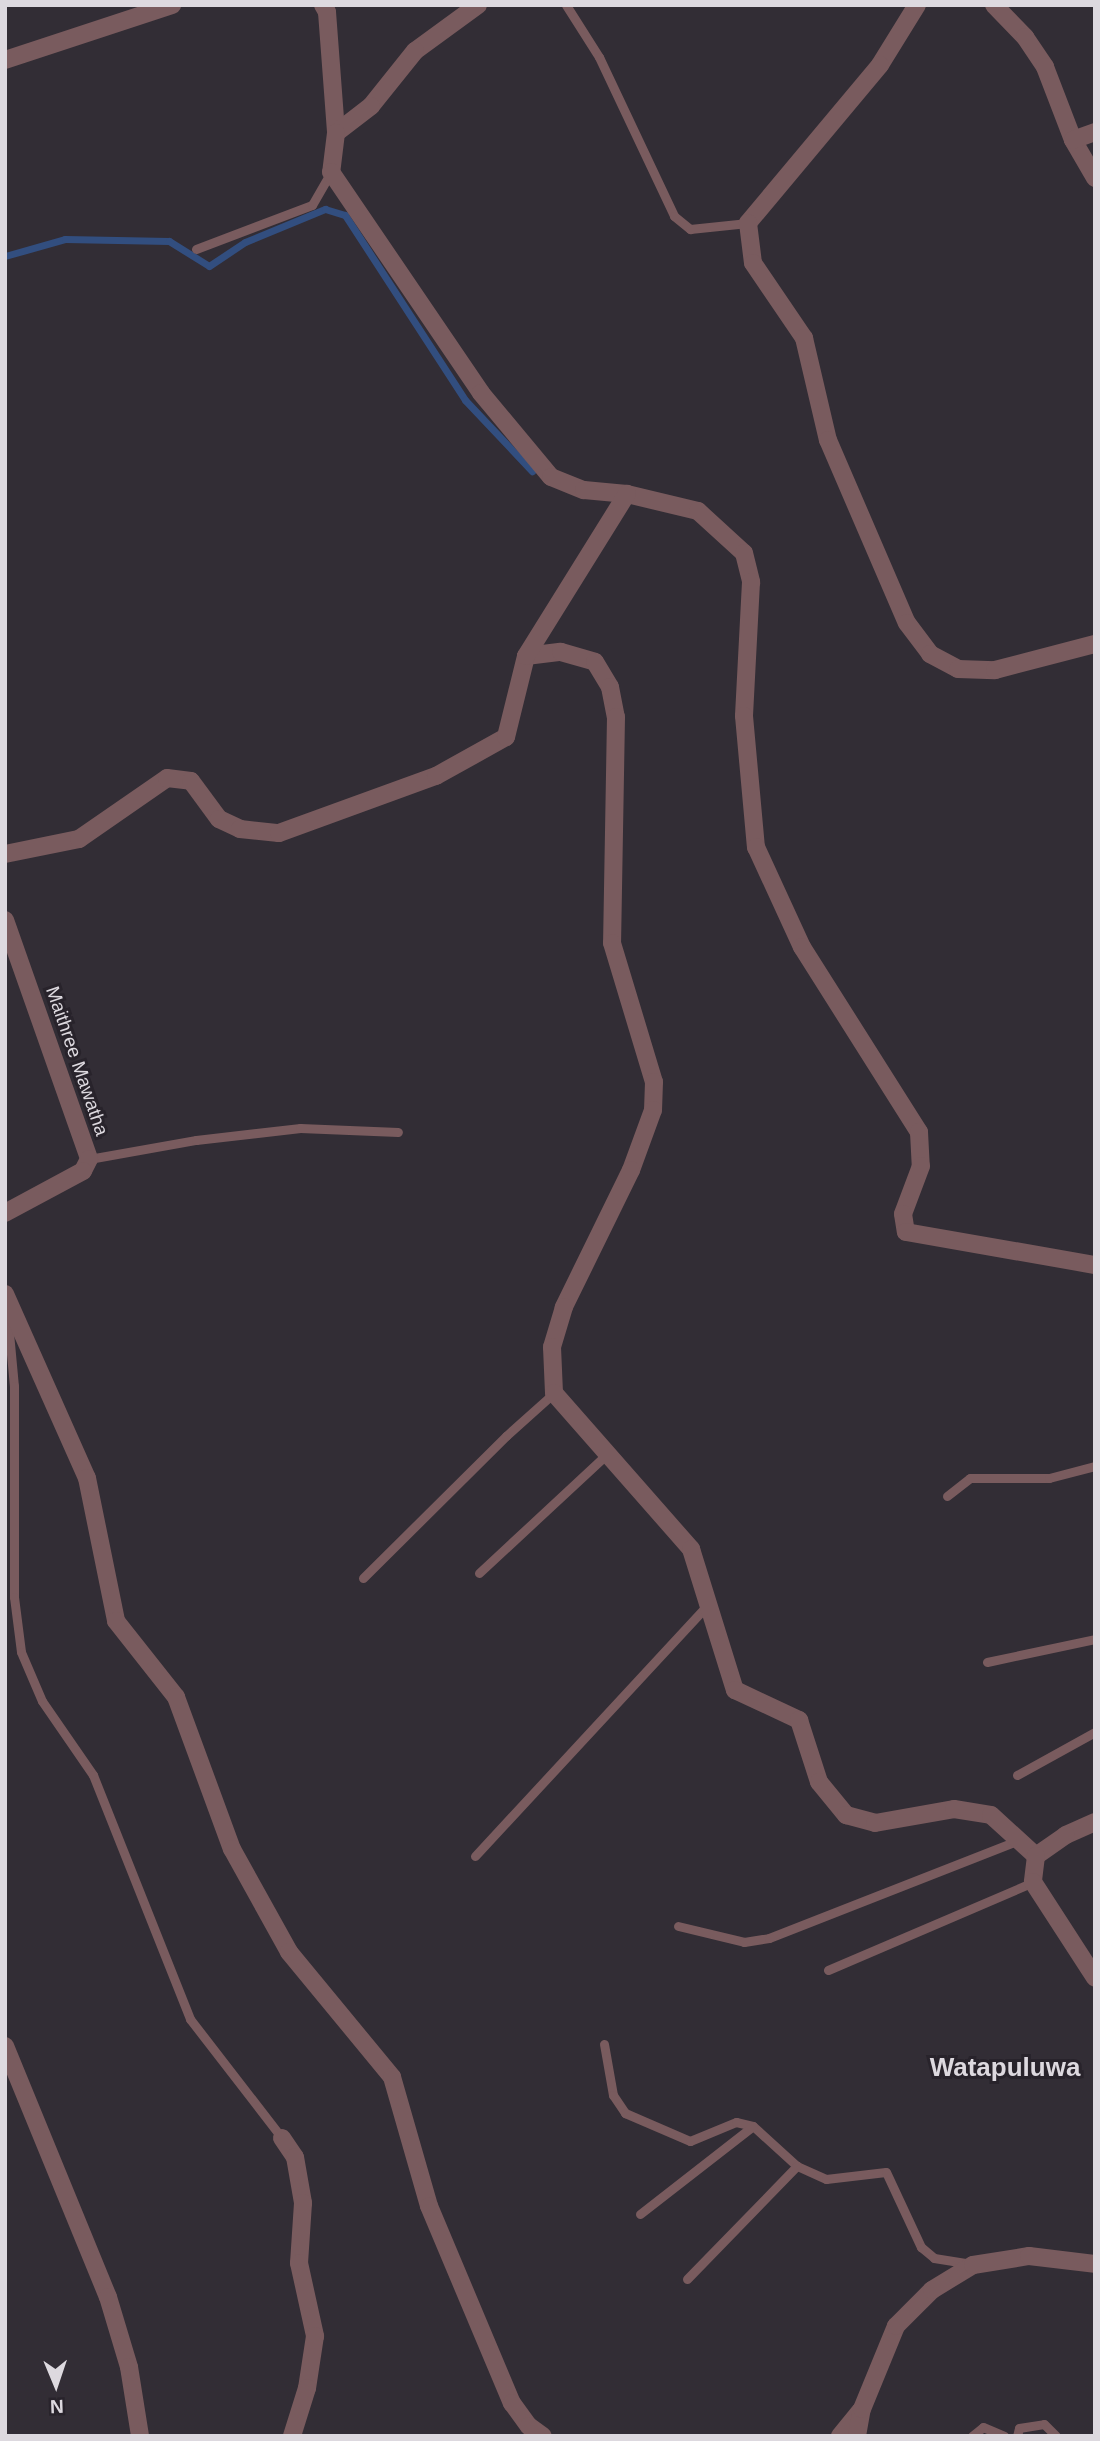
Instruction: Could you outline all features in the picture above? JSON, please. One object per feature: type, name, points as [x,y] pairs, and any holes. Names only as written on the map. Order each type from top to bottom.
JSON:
[{"type":"street","points":[[5,60],[172,5]]},
{"type":"street","points":[[323,5],[327,12],[336,133],[331,172],[481,393],[551,477],[583,490],[627,494],[698,511],[744,552],[751,582],[744,716],[756,847],[802,947],[919,1132],[921,1166],[903,1214],[906,1232],[1095,1265]]},
{"type":"street","points":[[336,133],[371,106],[415,51],[478,5]]},
{"type":"street","points":[[917,5],[880,65],[748,223],[753,263],[804,338],[828,440],[906,623],[930,654],[958,669],[995,670],[1095,644]]},
{"type":"street","points":[[994,5],[1025,37],[1045,67],[1073,140],[1095,178]]},
{"type":"street","points":[[1073,140],[1095,132]]},
{"type":"street","points":[[5,854],[79,839],[167,778],[191,782],[219,818],[240,829],[279,833],[436,776],[506,737],[526,656],[627,494]]},
{"type":"street","points":[[526,656],[561,652],[595,662],[610,687],[616,717],[612,943],[654,1082],[653,1110],[631,1170],[564,1307],[552,1347],[554,1394],[609,1452],[691,1549],[735,1690],[799,1720],[819,1782],[846,1815],[876,1823],[954,1809],[991,1815],[1036,1856]]},
{"type":"street","name":"Maithree Mawatha","points":[[5,920],[89,1159],[83,1171],[5,1213]]},
{"type":"street","points":[[5,1295],[87,1478],[116,1621],[176,1697],[232,1849],[289,1952],[391,2077],[429,2206],[512,2403],[529,2426],[543,2436]]},
{"type":"street","points":[[1036,1856],[1066,1835],[1095,1822]]},
{"type":"street","points":[[1036,1856],[1034,1882],[1094,1975]]},
{"type":"street","points":[[5,2046],[108,2297],[129,2367],[140,2436]]},
{"type":"street","points":[[282,2138],[295,2157],[303,2203],[299,2263],[315,2336],[307,2388],[292,2436]]},
{"type":"street","points":[[857,2436],[862,2409],[896,2326],[932,2290],[974,2265],[1029,2256],[1095,2264]]},
{"type":"street","points":[[840,2436],[862,2409]]},
{"type":"lane","points":[[566,5],[599,57],[674,216],[690,229],[748,223]]},
{"type":"lane","points":[[196,249],[312,205],[331,172]]},
{"type":"lane","points":[[89,1159],[196,1140],[300,1128],[398,1132]]},
{"type":"lane","points":[[5,1295],[14,1386],[14,1597],[22,1652],[42,1701],[93,1775],[190,2019],[282,2138]]},
{"type":"lane","points":[[363,1578],[506,1436],[554,1394]]},
{"type":"lane","points":[[479,1573],[609,1452]]},
{"type":"lane","points":[[947,1496],[970,1478],[1049,1478],[1095,1466]]},
{"type":"lane","points":[[475,1856],[708,1604]]},
{"type":"lane","points":[[987,1661],[1095,1639]]},
{"type":"lane","points":[[1017,1775],[1095,1732]]},
{"type":"lane","points":[[678,1926],[744,1942],[769,1938],[1019,1840]]},
{"type":"lane","points":[[828,1970],[1034,1882]]},
{"type":"lane","points":[[604,2044],[613,2095],[625,2113],[690,2141],[736,2122],[753,2126],[797,2166],[826,2179],[886,2172],[921,2247],[934,2258],[974,2265]]},
{"type":"lane","points":[[640,2214],[753,2126]]},
{"type":"lane","points":[[687,2279],[797,2166]]},
{"type":"lane","points":[[1017,2436],[1019,2428],[1044,2424],[1056,2436]]},
{"type":"lane","points":[[972,2436],[983,2427],[1004,2436]]},
{"type":"waterway","points":[[5,256],[65,239],[169,241],[209,266],[245,242],[325,209],[345,215],[465,400],[532,471]]},
{"type":"district","name":"Watapuluwa","points":[[1005,2068]]}]
